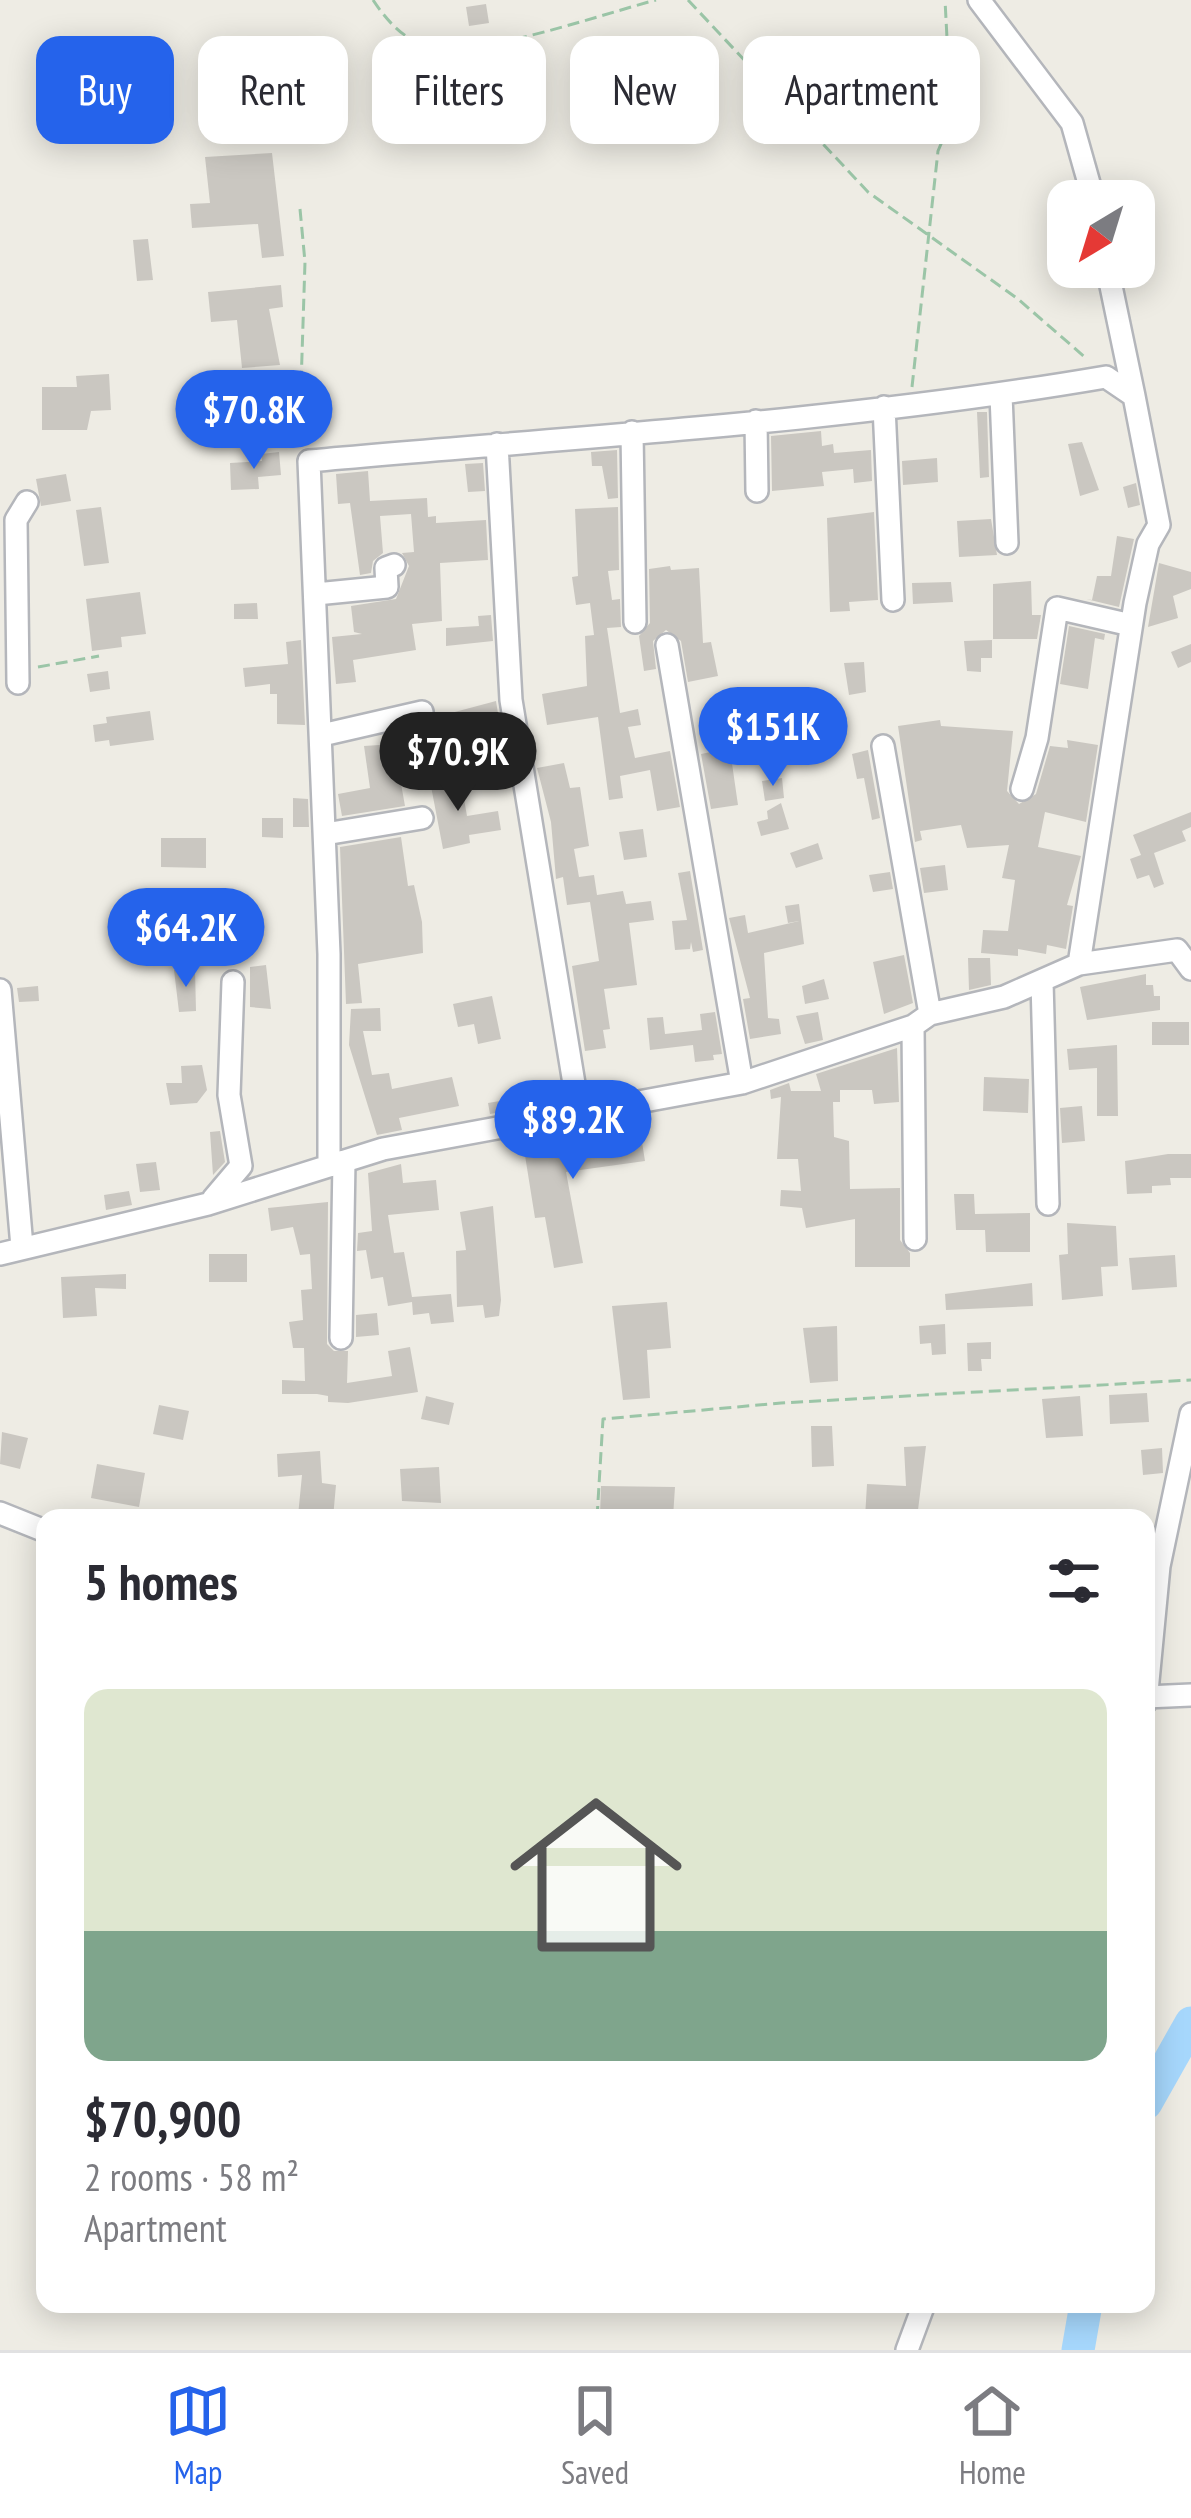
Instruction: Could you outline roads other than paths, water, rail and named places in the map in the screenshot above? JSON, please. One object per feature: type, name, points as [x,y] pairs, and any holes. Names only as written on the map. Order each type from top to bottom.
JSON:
[{"type":"street","points":[[979,0],[1072,123],[1088,180]]},
{"type":"street","points":[[1079,964],[1131,625],[1148,544],[1159,525],[1111,288]]},
{"type":"street","points":[[341,1338],[309,461],[756,422],[1000,395],[1106,377],[1134,396]]},
{"type":"street","points":[[1000,395],[1006,543]]},
{"type":"street","points":[[893,600],[894,406]]},
{"type":"street","points":[[756,422],[757,491]]},
{"type":"street","points":[[632,432],[635,622]]},
{"type":"street","points":[[497,444],[511,700],[579,1114]]},
{"type":"street","points":[[18,683],[16,520],[27,502]]},
{"type":"street","points":[[316,594],[387,587],[386,568],[394,565]]},
{"type":"street","points":[[1022,789],[1037,737],[1057,608],[1131,625]]},
{"type":"street","points":[[667,645],[742,1083]]},
{"type":"street","points":[[322,735],[422,712]]},
{"type":"street","points":[[884,746],[922,1020],[915,1238]]},
{"type":"street","points":[[325,834],[422,818]]},
{"type":"street","points":[[1178,950],[1191,928]]},
{"type":"street","points":[[0,990],[11,1250],[208,1204],[383,1149],[742,1083],[922,1020],[1004,997],[1079,964],[1178,950]]},
{"type":"street","points":[[1178,950],[1191,970]]},
{"type":"street","points":[[1042,981],[1048,1204]]},
{"type":"street","points":[[208,1204],[242,1166],[230,1095],[233,982]]},
{"type":"street","points":[[1155,1610],[1159,1566],[1191,1414]]},
{"type":"street","points":[[0,1513],[36,1527]]},
{"type":"street","points":[[1155,1697],[1191,1695]]},
{"type":"street","points":[[907,2350],[921,2313]]},
{"type":"waterway","points":[[1155,2087],[1191,2023]]},
{"type":"waterway","points":[[1078,2350],[1084,2313]]}]
